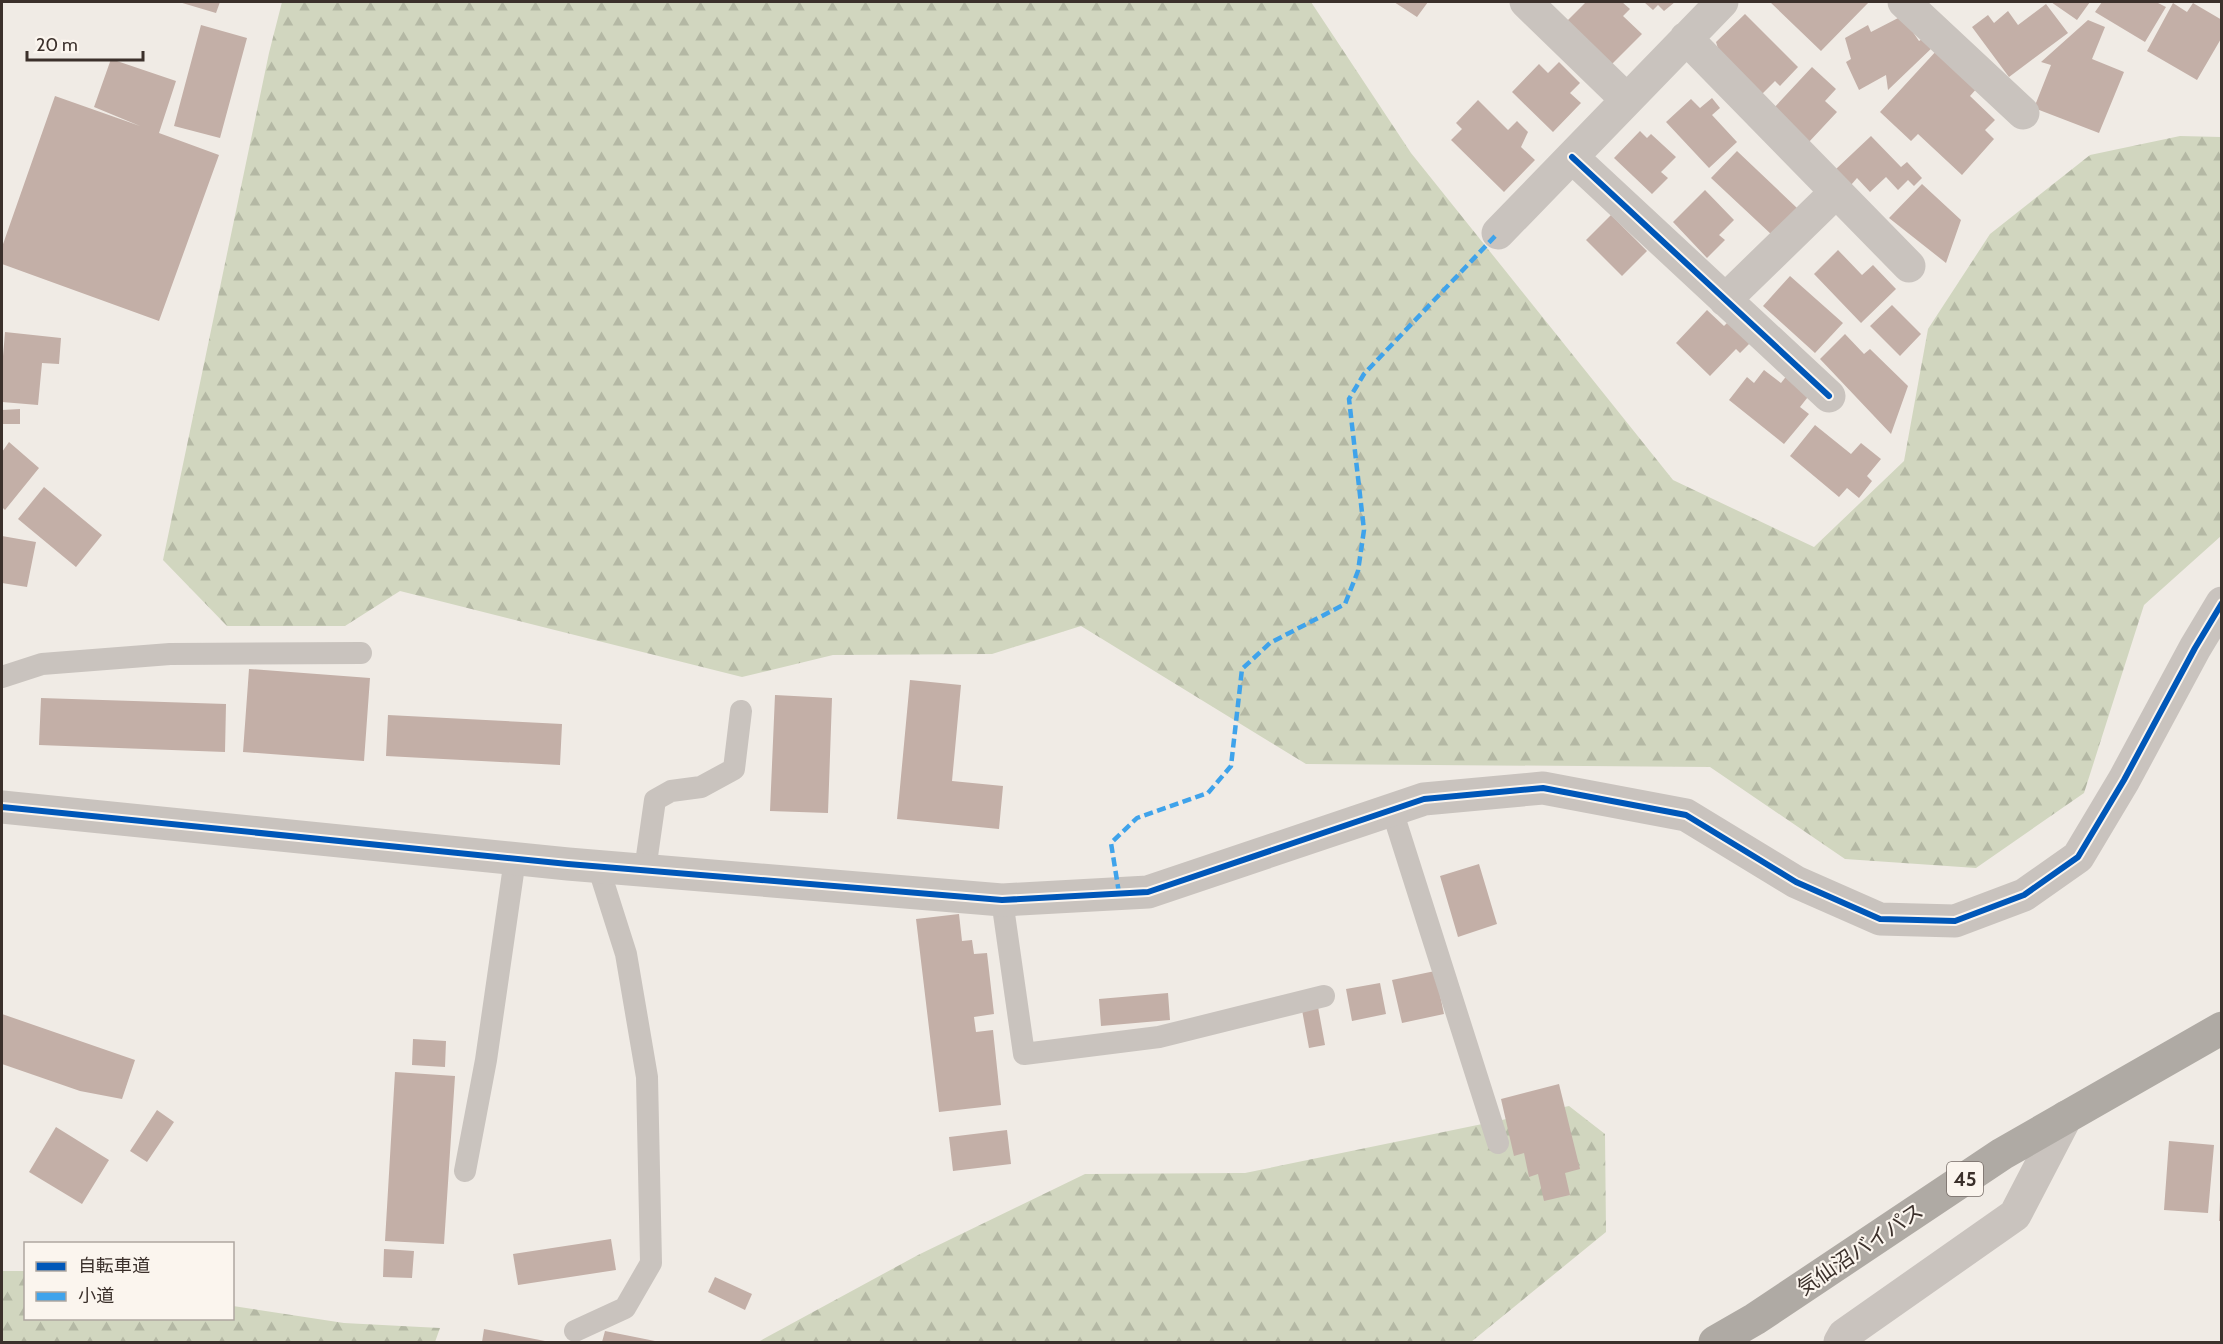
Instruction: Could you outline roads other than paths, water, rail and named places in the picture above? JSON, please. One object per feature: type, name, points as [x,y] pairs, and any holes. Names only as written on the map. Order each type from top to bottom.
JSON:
[{"type":"highway","name":"気仙沼バイパス","points":[[1715,1342],[1755,1319],[2002,1154],[2222,1028]]},
{"type":"street","points":[[1526,2],[1627,100]]},
{"type":"street","points":[[1498,233],[1722,2]]},
{"type":"street","points":[[1904,2],[2023,113]]},
{"type":"street","points":[[1686,38],[1909,266]]},
{"type":"street","points":[[1572,157],[1829,396]]},
{"type":"street","points":[[1725,300],[1836,192]]},
{"type":"street","points":[[2,807],[515,859],[1002,900],[1148,892],[1424,799],[1543,788],[1686,815],[1796,882],[1880,919],[1955,921],[2024,895],[2078,857],[2124,780],[2194,648],[2222,603]]},
{"type":"street","points":[[1840,1342],[1844,1335],[2015,1215],[2066,1117]]},
{"type":"lane","points":[[2,677],[42,664],[170,654],[361,652]]},
{"type":"lane","points":[[645,870],[655,800],[671,791],[701,787],[734,769],[741,711]]},
{"type":"lane","points":[[1392,810],[1498,1143]]},
{"type":"lane","points":[[465,1171],[486,1060],[515,859]]},
{"type":"lane","points":[[575,1331],[625,1308],[651,1263],[647,1077],[626,954],[598,866]]},
{"type":"lane","points":[[1002,900],[1024,1054],[1159,1037],[1324,996]]}]
